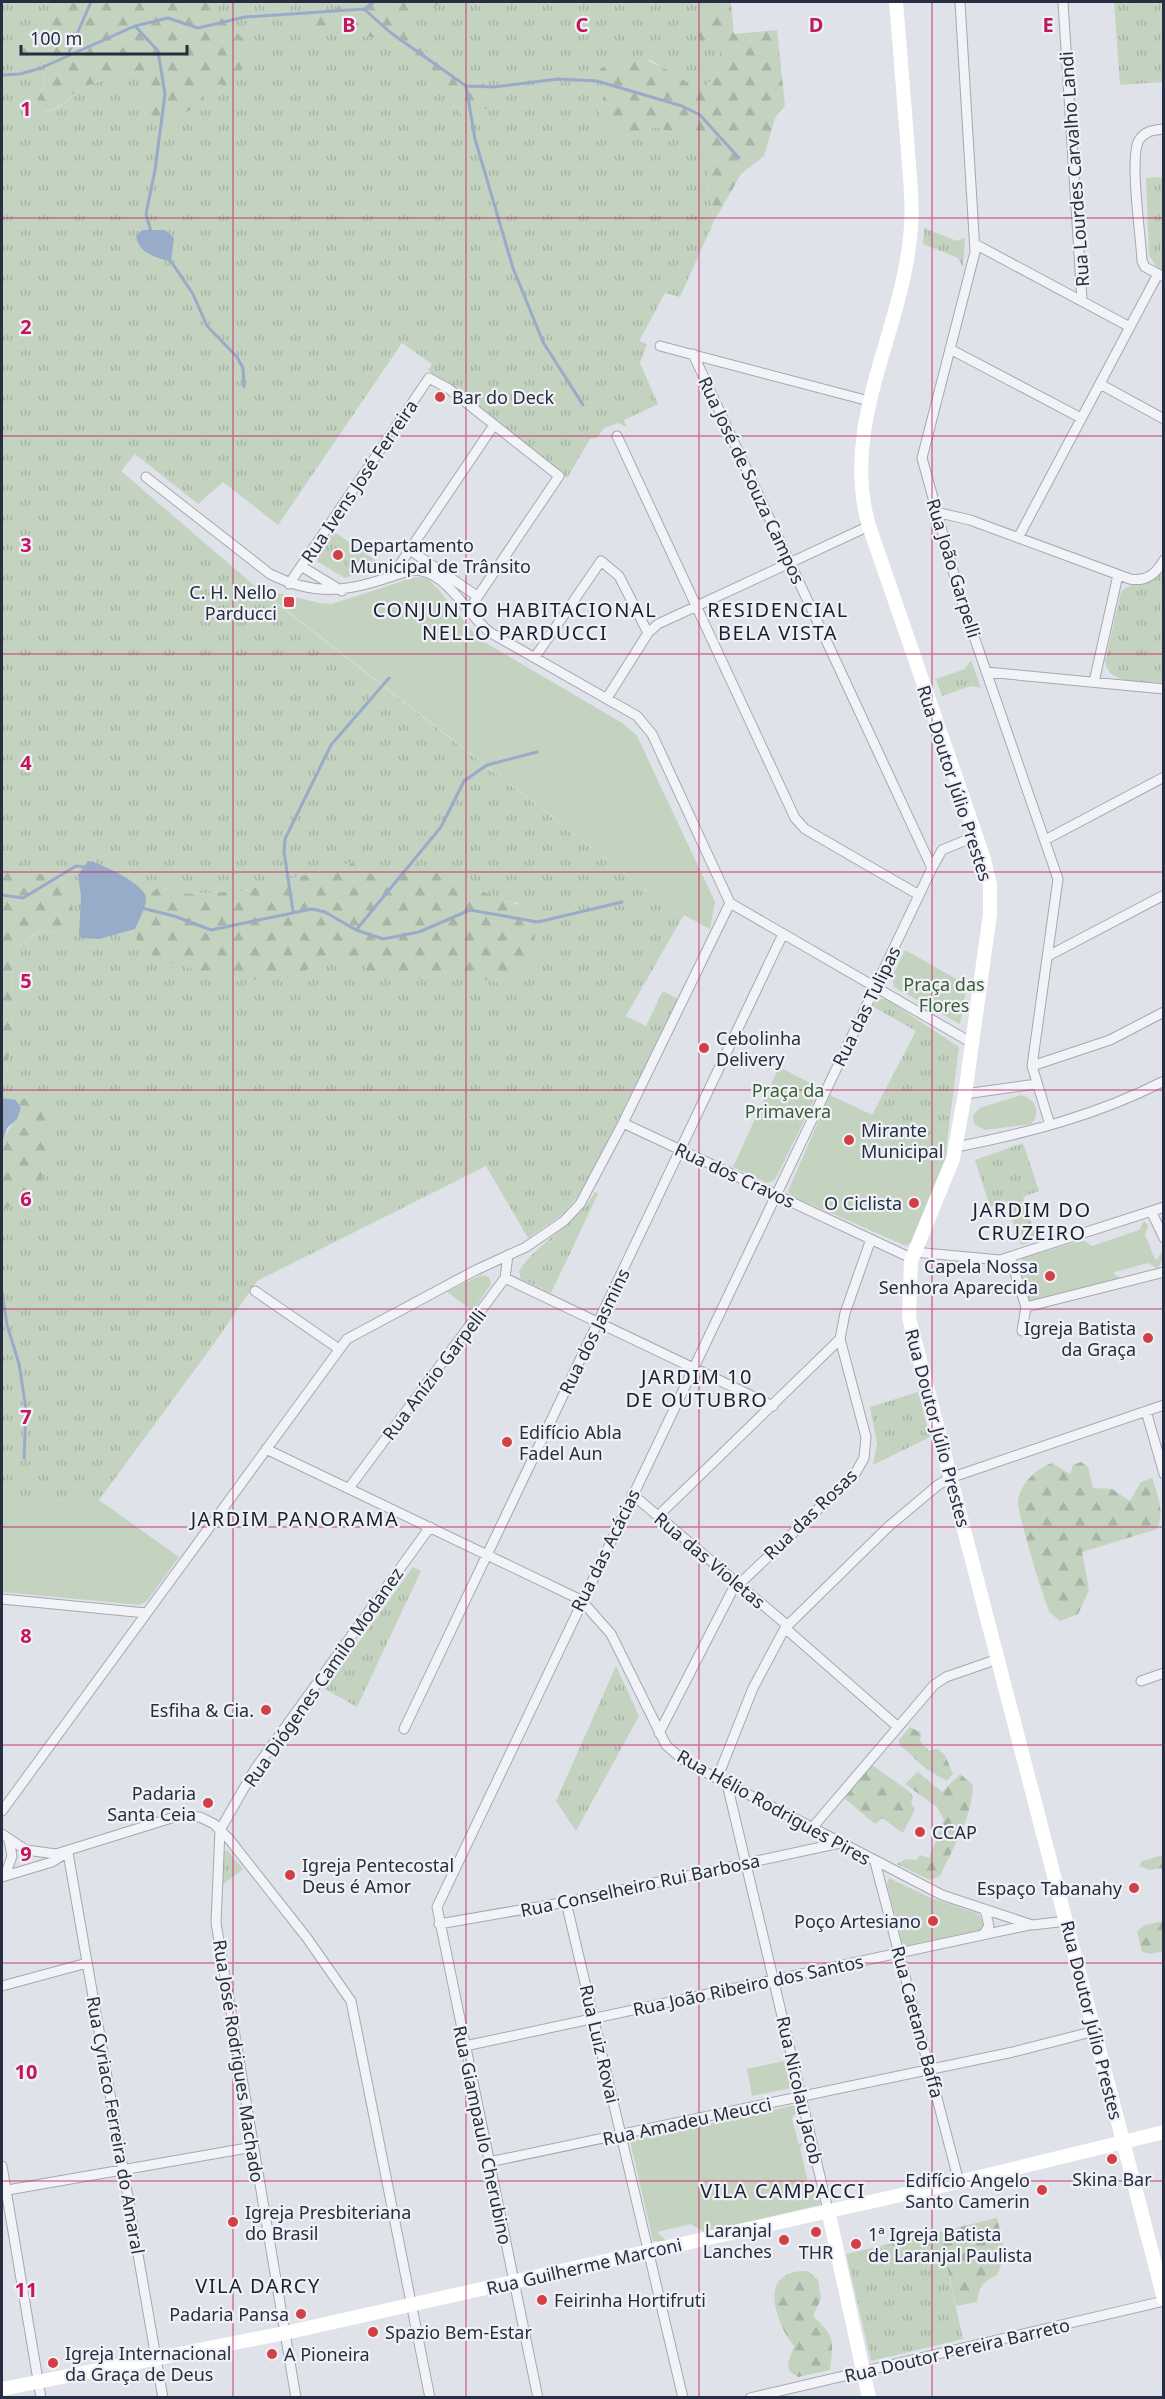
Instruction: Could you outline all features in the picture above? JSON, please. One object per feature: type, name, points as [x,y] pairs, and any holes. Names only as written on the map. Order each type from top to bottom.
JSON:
[{"type":"street","name":"Rua Doutor Júlio Prestes","points":[[896,2],[911,196],[910,235],[900,293],[869,401],[862,434],[859,470],[869,526],[987,872],[990,914],[956,1147],[913,1255],[909,1307],[911,1330],[1164,2300]]},
{"type":"street","name":"Rua João Garpelli","points":[[960,2],[975,244],[922,458],[936,512],[986,672],[1055,868],[1058,891],[1032,1066],[1050,1125]]},
{"type":"street","name":"Rua Lourdes Carvalho Landi","points":[[1063,2],[1082,300]]},
{"type":"street","points":[[1018,538],[1130,327],[1161,276],[1145,267],[1142,261],[1135,157],[1140,139],[1146,133],[1164,129]]},
{"type":"street","points":[[975,244],[1130,327]]},
{"type":"street","points":[[660,346],[869,401]]},
{"type":"street","points":[[950,349],[1081,418]]},
{"type":"street","name":"Rua José de Souza Campos","points":[[693,354],[932,868]]},
{"type":"street","name":"Rua Ivens José Ferreira","points":[[289,584],[429,378],[449,389],[494,426]]},
{"type":"street","points":[[1100,384],[1164,419]]},
{"type":"street","points":[[392,576],[494,426],[560,477],[468,611]]},
{"type":"street","points":[[617,436],[797,822],[919,895]]},
{"type":"street","points":[[146,477],[270,574],[289,584],[312,590],[342,591],[411,570],[422,569],[433,573],[491,633],[637,716],[648,728],[730,903],[972,1043]]},
{"type":"street","points":[[936,512],[970,520],[1137,580],[1147,578],[1154,573],[1164,560]]},
{"type":"street","points":[[607,698],[651,631],[696,606],[869,526]]},
{"type":"street","points":[[410,550],[477,596]]},
{"type":"street","points":[[536,657],[601,561],[620,576],[651,631]]},
{"type":"street","points":[[301,566],[342,591]]},
{"type":"street","points":[[1094,682],[1118,575]]},
{"type":"street","points":[[986,672],[1164,689]]},
{"type":"street","points":[[1045,840],[1164,777]]},
{"type":"street","points":[[923,848],[942,850],[976,836]]},
{"type":"street","name":"Rua das Tulipas","points":[[776,1195],[942,850]]},
{"type":"street","points":[[1048,956],[1164,895]]},
{"type":"street","points":[[2,1811],[339,1349],[357,1331],[508,1255],[553,1229],[580,1204],[623,1123],[730,903]]},
{"type":"street","name":"Rua dos Jasmins","points":[[404,1729],[783,934]]},
{"type":"street","points":[[1032,1066],[1110,1040],[1164,1012]]},
{"type":"street","points":[[956,1147],[1050,1125],[1097,1111],[1164,1081]]},
{"type":"street","points":[[965,1094],[1036,1084]]},
{"type":"street","name":"Rua dos Cravos","points":[[623,1123],[871,1239],[913,1255],[994,1260],[1010,1257],[1164,1207]]},
{"type":"street","name":"Rua das Acácias","points":[[437,1907],[581,1600],[776,1195]]},
{"type":"street","points":[[1151,1211],[1164,1238]]},
{"type":"street","name":"Rua das Rosas","points":[[659,1733],[727,1599],[737,1584],[855,1474],[864,1458],[866,1437],[840,1339],[845,1314],[871,1239]]},
{"type":"street","name":"Rua Anízio Garpelli","points":[[349,1488],[505,1278],[508,1255]]},
{"type":"street","points":[[1010,1257],[1026,1307],[1022,1331]]},
{"type":"street","points":[[1026,1307],[1164,1272]]},
{"type":"street","points":[[505,1278],[773,1406]]},
{"type":"street","points":[[255,1291],[339,1349]]},
{"type":"street","points":[[658,1516],[840,1339]]},
{"type":"street","points":[[717,1779],[756,1682],[786,1627],[888,1527],[938,1485],[950,1478],[1164,1405]]},
{"type":"street","points":[[1146,1411],[1164,1474]]},
{"type":"street","name":"Rua Hélio Rodrigues Pires","points":[[266,1449],[581,1600],[611,1634],[659,1733],[679,1757],[930,1891],[1032,1925],[1067,1921]]},
{"type":"street","name":"Rua das Violetas","points":[[632,1494],[786,1627],[897,1727]]},
{"type":"street","name":"Rua Diógenes Camilo Modanez","points":[[220,1830],[255,1769],[430,1527]]},
{"type":"street","points":[[2,1599],[146,1613]]},
{"type":"street","points":[[812,1828],[939,1681],[998,1659]]},
{"type":"street","points":[[1141,1681],[1164,1673]]},
{"type":"street","name":"Rua Nicolau Jacob","points":[[727,1784],[802,2096],[869,2397]]},
{"type":"street","points":[[3,1876],[52,1862],[68,1853],[183,1815],[207,1820],[220,1830],[350,1997],[430,2397]]},
{"type":"street","name":"Rua José Rodrigues Machado","points":[[220,1830],[216,1923],[296,2397]]},
{"type":"street","points":[[5,1837],[35,1853],[68,1853]]},
{"type":"street","points":[[3,1876],[12,1856],[5,1837]]},
{"type":"street","name":"Rua Conselheiro Rui Barbosa","points":[[439,1924],[566,1902],[840,1843]]},
{"type":"street","name":"Rua Cyriaco Ferreira do Amaral","points":[[68,1853],[163,2397]]},
{"type":"street","name":"Rua Caetano Baffa","points":[[875,1862],[958,2182]]},
{"type":"street","name":"Rua Luiz Rovai","points":[[566,1902],[683,2397]]},
{"type":"street","name":"Rua Giampaulo Cherubino","points":[[437,1907],[538,2397]]},
{"type":"street","points":[[983,1935],[989,1926],[984,1910]]},
{"type":"street","name":"Rua João Ribeiro dos Santos","points":[[465,2046],[1032,1925]]},
{"type":"street","points":[[2,1986],[87,1963]]},
{"type":"street","name":"Rua Amadeu Meucci","points":[[489,2162],[1095,2031]]},
{"type":"street","name":"Rua Guilherme Marconi","points":[[2,2389],[285,2333],[958,2182],[1164,2132]]},
{"type":"street","points":[[4,2190],[253,2147]]},
{"type":"street","points":[[2,2166],[4,2190],[41,2397]]},
{"type":"street","name":"Rua Doutor Pereira Barreto","points":[[750,2397],[864,2373],[1164,2300]]},
{"type":"green space","points":[[2,2],[61,2],[50,12],[47,40],[24,48],[15,61],[46,64],[43,87],[32,113],[53,110],[89,85],[140,71],[146,116],[220,84],[231,89],[167,2],[344,2],[335,9],[301,20],[304,29],[379,39],[449,100],[461,114],[487,86],[422,50],[402,27],[443,2],[710,2],[720,44],[720,70],[701,92],[651,60],[601,69],[604,95],[599,114],[628,136],[655,127],[694,139],[712,160],[707,182],[714,221],[680,297],[665,293],[639,341],[647,344],[640,363],[658,404],[624,420],[627,427],[618,423],[604,428],[597,438],[590,439],[567,478],[428,370],[432,364],[402,343],[278,525],[223,482],[198,504],[135,454],[121,471],[263,593],[682,918],[626,1016],[646,1026],[663,991],[678,999],[584,1189],[563,1214],[528,1238],[486,1166],[257,1281],[99,1500],[2,1499],[2,1210],[32,1199],[42,1184],[43,1163],[50,1151],[48,1133],[52,1123],[16,1100],[2,1143],[2,1073],[7,1071],[13,1022],[12,951],[40,931],[67,932],[63,878],[30,872],[2,847]],"holes":[[[352,863],[374,875],[415,865],[506,901],[519,903],[502,983],[447,972],[405,982],[363,963],[328,954],[296,978],[159,887],[189,894],[243,891]]]},
{"type":"green space","points":[[61,2],[207,3],[253,49],[231,89],[220,84],[204,93],[203,104],[157,126],[146,116],[139,71],[89,85],[52,110],[31,113],[43,88],[46,64],[15,61],[8,50],[24,48],[47,40],[50,12]]},
{"type":"green space","points":[[344,2],[443,2],[402,27],[422,50],[487,86],[492,108],[461,114],[449,100],[379,39],[355,34],[304,30],[300,20],[335,9]]},
{"type":"green space","points":[[710,2],[731,2],[731,5]]},
{"type":"green space","points":[[710,2],[731,5],[734,34],[777,30],[785,105],[775,118],[764,156],[741,174],[714,221],[707,182],[712,160],[694,139],[655,127],[628,136],[607,132],[599,114],[604,95],[600,69],[629,59],[642,60],[666,69],[702,91],[720,70],[720,44],[701,44],[695,24]]},
{"type":"green space","points":[[1114,2],[1163,2],[1163,82],[1120,85]]},
{"type":"green space","points":[[1164,177],[1163,270],[1155,265],[1149,255],[1146,178]]},
{"type":"green space","points":[[924,228],[957,241],[965,238],[963,267],[958,258],[923,244]]},
{"type":"green space","points":[[333,531],[384,566],[345,578],[318,562],[317,555]]},
{"type":"green space","points":[[1163,572],[1163,683],[1128,681],[1113,675],[1105,661],[1121,592],[1125,588],[1153,579]]},
{"type":"green space","points":[[421,577],[429,580],[438,589],[479,639],[624,724],[637,736],[715,902],[710,929],[684,915],[682,918],[263,592],[265,590],[332,604]]},
{"type":"green space","points":[[971,660],[981,688],[971,686],[942,696],[936,679],[965,669]]},
{"type":"green space","points":[[2,847],[30,872],[63,878],[70,883],[74,925],[67,932],[39,931],[12,951],[13,1022],[7,1071],[2,1073]]},
{"type":"green space","points":[[352,863],[374,875],[415,864],[518,905],[526,910],[534,925],[533,966],[502,983],[447,972],[405,982],[369,974],[363,963],[328,954],[296,978],[235,980],[156,959],[137,940],[135,929],[146,897],[159,887],[189,894],[243,891]]},
{"type":"green space","name":"Praça das Flores","points":[[905,950],[967,985],[960,1024],[894,987],[892,977]]},
{"type":"green space","points":[[878,999],[886,999],[959,1047],[946,1150],[872,1115],[916,1031],[872,1006]]},
{"type":"green space","name":"Praça da Primavera","points":[[779,1067],[820,1088],[775,1180],[767,1183],[733,1167]]},
{"type":"green space","name":"Praça da Primavera","points":[[830,1095],[949,1151],[911,1242],[906,1246],[792,1196],[788,1191]]},
{"type":"green space","points":[[1021,1095],[1035,1106],[1036,1115],[1031,1124],[985,1130],[974,1124],[973,1115],[980,1108]]},
{"type":"green space","points":[[34,1098],[47,1106],[52,1123],[48,1133],[50,1151],[43,1164],[42,1184],[32,1199],[2,1210],[3,1142],[21,1108],[16,1100]]},
{"type":"green space","points":[[1023,1143],[1039,1191],[1023,1197],[1037,1240],[1021,1245],[1006,1201],[990,1207],[975,1160]]},
{"type":"green space","points":[[595,1192],[598,1194],[551,1293],[521,1279],[519,1271],[528,1260],[578,1214]]},
{"type":"green space","points":[[1144,1221],[1148,1225],[1145,1235],[1155,1259],[1158,1259],[1161,1252],[1163,1258],[1158,1269],[1148,1263],[1115,1272],[1114,1274],[1121,1278],[1029,1299],[1018,1268],[1023,1258],[1083,1240],[1092,1246],[1139,1230]]},
{"type":"green space","points":[[481,1275],[489,1277],[491,1284],[473,1311],[447,1292]]},
{"type":"green space","points":[[918,1392],[930,1437],[873,1465],[877,1444],[870,1407]]},
{"type":"green space","points":[[1081,1462],[1088,1467],[1093,1488],[1112,1489],[1130,1501],[1141,1482],[1152,1478],[1160,1504],[1160,1516],[1157,1529],[1082,1552],[1089,1590],[1078,1614],[1060,1621],[1051,1613],[1047,1605],[1018,1503],[1025,1483],[1040,1469],[1052,1463],[1070,1474],[1073,1465]]},
{"type":"green space","points":[[2,1499],[99,1500],[179,1557],[147,1601],[140,1605],[2,1592]]},
{"type":"green space","points":[[413,1567],[421,1571],[357,1707],[325,1689]]},
{"type":"green space","points":[[616,1666],[639,1716],[576,1831],[556,1801]]},
{"type":"green space","points":[[910,1727],[921,1733],[920,1741],[929,1751],[938,1749],[945,1755],[953,1774],[947,1781],[926,1769],[900,1745],[899,1740]]},
{"type":"green space","points":[[872,1765],[910,1792],[913,1797],[911,1803],[915,1809],[903,1833],[882,1818],[875,1824],[844,1798]]},
{"type":"green space","points":[[918,1772],[942,1792],[960,1774],[973,1785],[969,1810],[961,1832],[940,1876],[930,1880],[897,1864],[906,1859],[916,1860],[920,1855],[929,1858],[944,1820],[937,1807],[905,1784]]},
{"type":"green space","points":[[227,1850],[243,1869],[221,1886],[223,1853]]},
{"type":"green space","points":[[1163,1855],[1163,1868],[1149,1870],[1139,1866],[1142,1861]]},
{"type":"green space","points":[[889,1878],[931,1898],[979,1914],[984,1926],[980,1930],[905,1946],[887,1884]]},
{"type":"green space","points":[[1163,1921],[1163,1951],[1151,1954],[1142,1952],[1137,1931],[1145,1925]]},
{"type":"green space","points":[[784,2061],[791,2088],[752,2096],[747,2069]]},
{"type":"green space","points":[[796,2105],[799,2108],[792,2119],[799,2145],[806,2138],[800,2148],[811,2196],[818,2188],[820,2205],[704,2232],[691,2224],[657,2232],[666,2241],[653,2241],[630,2141]]},
{"type":"green space","points":[[997,2218],[1005,2252],[999,2253],[1001,2265],[997,2275],[982,2285],[977,2302],[956,2306],[939,2232]]},
{"type":"green space","points":[[939,2232],[963,2339],[871,2361],[846,2254]]},
{"type":"green space","points":[[808,2271],[818,2280],[821,2299],[813,2316],[826,2329],[831,2340],[832,2352],[830,2370],[798,2377],[789,2371],[788,2363],[794,2346],[779,2319],[774,2297],[780,2279],[793,2272]]},
{"type":"water","points":[[142,230],[165,230],[174,238],[171,262],[144,251],[136,236]]},
{"type":"water","points":[[88,861],[122,875],[144,892],[145,906],[135,929],[99,939],[81,938],[79,934],[81,896],[78,875]]},
{"type":"water","points":[[2,1098],[16,1100],[21,1108],[17,1119],[7,1128],[2,1143]]},
{"type":"waterway","points":[[69,52],[91,2]]},
{"type":"waterway","points":[[2,75],[20,74],[41,68],[135,26],[168,18],[198,28],[245,17],[364,9],[374,2]]},
{"type":"waterway","points":[[364,9],[391,33],[466,86],[475,139],[513,268],[543,342],[583,405]]},
{"type":"waterway","points":[[135,26],[158,51],[165,94],[155,170],[146,214],[151,232]]},
{"type":"waterway","points":[[466,86],[494,87],[558,79],[597,81],[682,106],[700,115],[739,158]]},
{"type":"waterway","points":[[170,260],[193,294],[207,326],[237,357],[243,368],[244,387]]},
{"type":"waterway","points":[[293,911],[284,852],[285,839],[331,745],[389,678]]},
{"type":"waterway","points":[[356,930],[441,827],[464,781],[487,765],[537,752]]},
{"type":"waterway","points":[[2,895],[23,898],[76,866],[86,867]]},
{"type":"waterway","points":[[142,908],[174,916],[211,930],[312,909],[325,912],[356,930],[383,939],[419,932],[470,910],[538,922],[622,902]]},
{"type":"waterway","points":[[2,1292],[7,1325],[19,1364],[26,1409],[24,1458]]},
{"type":"place","name":"Bar do Deck","points":[[440,397]]},
{"type":"place","name":"Departamento Municipal de Trânsito","points":[[338,555]]},
{"type":"place","name":"C. H. Nello Parducci","points":[[289,602]]},
{"type":"place","name":"Cebolinha Delivery","points":[[704,1048]]},
{"type":"place","name":"Mirante Municipal","points":[[849,1140]]},
{"type":"place","name":"O Ciclista","points":[[914,1203]]},
{"type":"place","name":"Capela Nossa Senhora Aparecida","points":[[1050,1276]]},
{"type":"place","name":"Igreja Batista da Graça","points":[[1148,1338]]},
{"type":"place","name":"Edifício Abla Fadel Aun","points":[[507,1442]]},
{"type":"place","name":"Esfiha & Cia.","points":[[266,1710]]},
{"type":"place","name":"Padaria Santa Ceia","points":[[208,1803]]},
{"type":"place","name":"CCAP","points":[[920,1832]]},
{"type":"place","name":"Igreja Pentecostal Deus é Amor","points":[[290,1875]]},
{"type":"place","name":"Espaço Tabanahy","points":[[1134,1888]]},
{"type":"place","name":"Poço Artesiano","points":[[933,1921]]},
{"type":"place","name":"Skina Bar","points":[[1112,2159]]},
{"type":"place","name":"Edifício Angelo Santo Camerin","points":[[1042,2190]]},
{"type":"place","name":"Igreja Presbiteriana do Brasil","points":[[233,2222]]},
{"type":"place","name":"THR","points":[[816,2232]]},
{"type":"place","name":"Laranjal Lanches","points":[[784,2240]]},
{"type":"place","name":"1ª Igreja Batista de Laranjal Paulista","points":[[856,2244]]},
{"type":"place","name":"Feirinha Hortifruti","points":[[542,2300]]},
{"type":"place","name":"Padaria Pansa","points":[[301,2314]]},
{"type":"place","name":"Spazio Bem-Estar","points":[[373,2332]]},
{"type":"place","name":"A Pioneira","points":[[272,2354]]},
{"type":"place","name":"Igreja Internacional da Graça de Deus","points":[[53,2363]]},
{"type":"district","name":"CONJUNTO HABITACIONAL NELLO PARDUCCI","points":[[515,620]]},
{"type":"district","name":"RESIDENCIAL BELA VISTA","points":[[778,620]]},
{"type":"district","name":"JARDIM DO CRUZEIRO","points":[[1032,1220]]},
{"type":"district","name":"JARDIM 10 DE OUTUBRO","points":[[697,1388]]},
{"type":"district","name":"JARDIM PANORAMA","points":[[295,1518]]},
{"type":"district","name":"VILA CAMPACCI","points":[[783,2190]]},
{"type":"district","name":"VILA DARCY","points":[[258,2285]]}]
